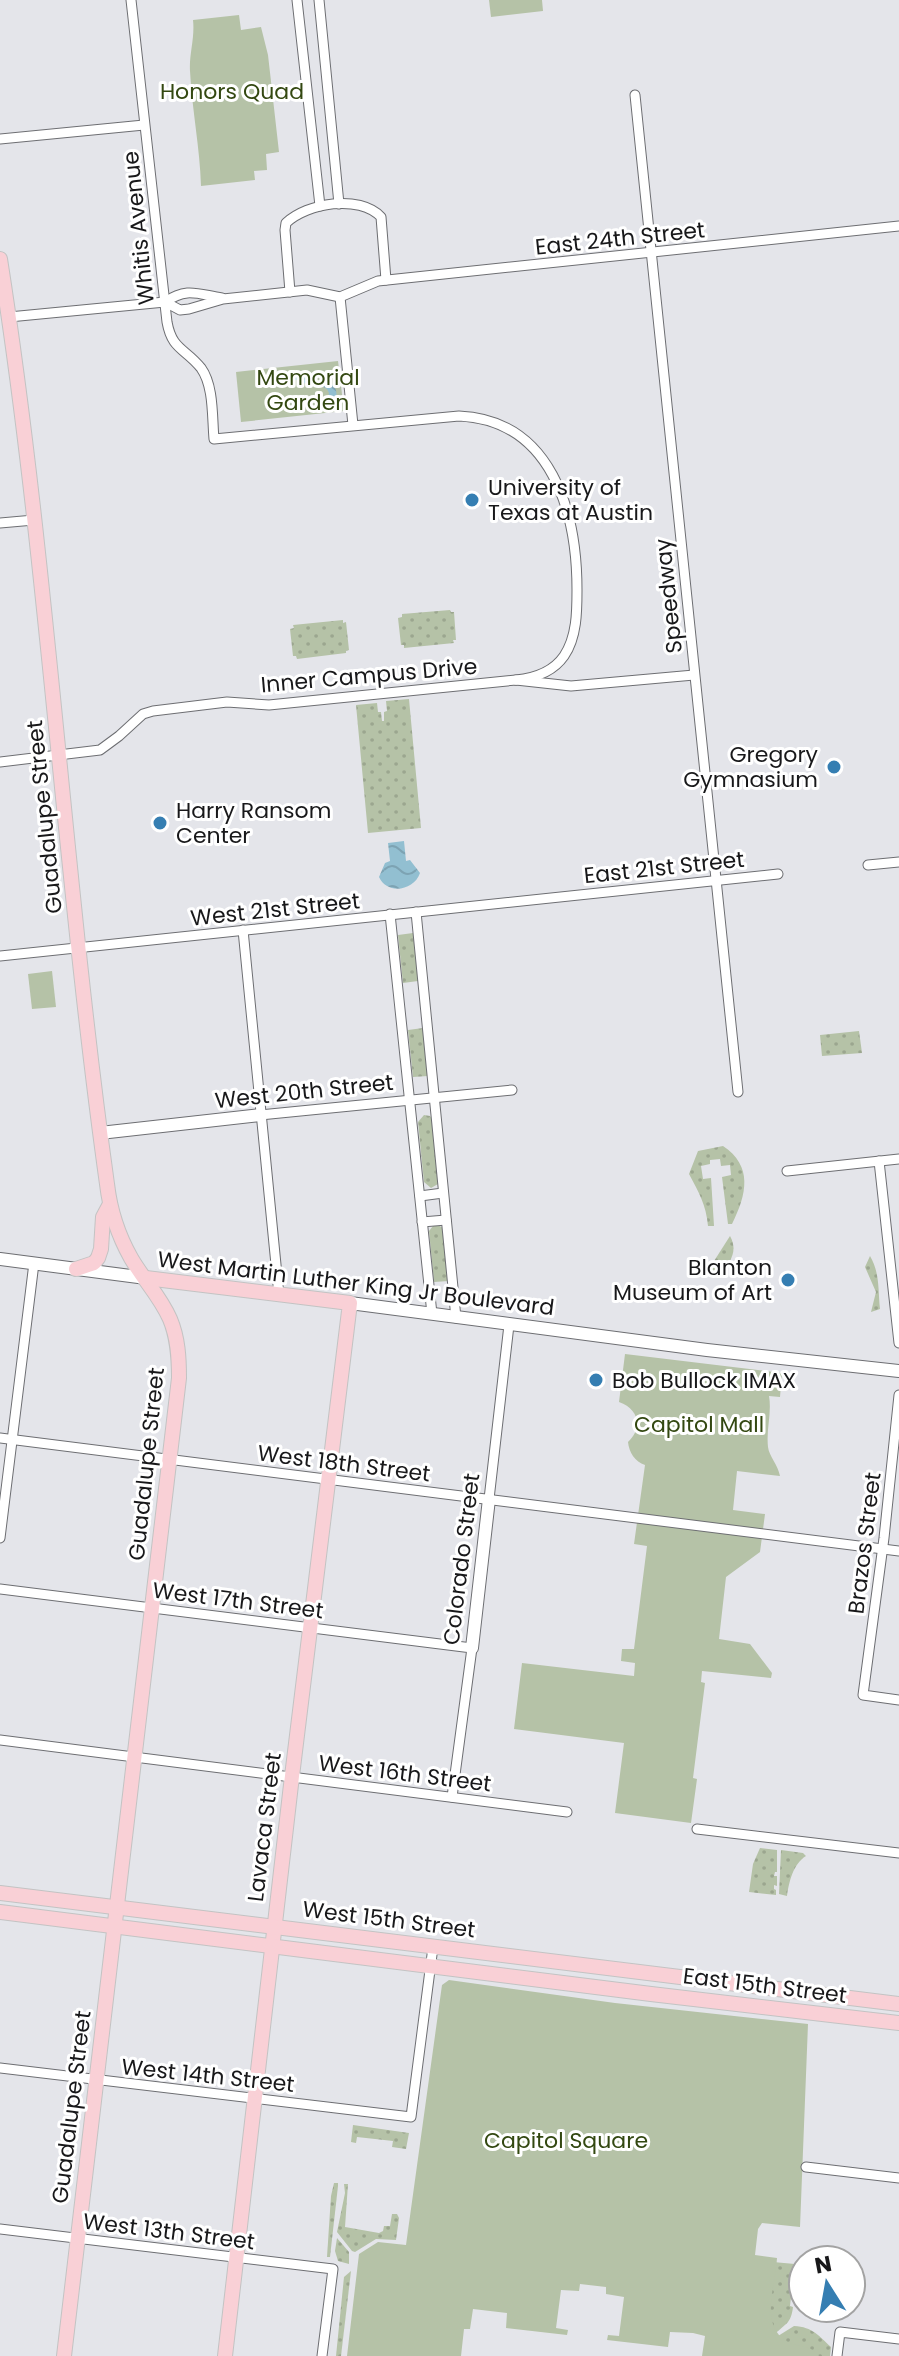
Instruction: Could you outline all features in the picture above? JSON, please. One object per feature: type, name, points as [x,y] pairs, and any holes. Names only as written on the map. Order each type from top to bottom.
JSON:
[{"type":"main road","name":"Guadalupe Street","points":[[0,259],[5,318],[34,520],[79,948],[110,1204],[119,1234],[132,1260],[170,1320],[179,1356],[153,1608],[64,2356]]},
{"type":"main road","name":"West 20th Street","points":[[100,1133],[260,1115]]},
{"type":"main road","points":[[76,1269],[94,1263],[98,1258],[103,1217],[110,1204]]},
{"type":"main road","name":"West Martin Luther King Jr Boulevard","points":[[0,1259],[707,1350],[899,1371]]},
{"type":"main road","name":"Lavaca Street","points":[[225,2356],[350,1303]]},
{"type":"main road","name":"Colorado Street","points":[[472,1648],[489,1499]]},
{"type":"main road","name":"West 15th Street","points":[[0,1893],[629,1971]]},
{"type":"main road","name":"West 15th Street","points":[[0,1912],[627,1991]]},
{"type":"main road","points":[[627,1991],[629,1971]]},
{"type":"main road","name":"East 15th Street","points":[[629,1971],[899,2004]]},
{"type":"main road","name":"East 15th Street","points":[[627,1991],[899,2023]]},
{"type":"street","name":"Whitis Avenue","points":[[131,0],[169,333],[176,346],[201,369],[207,382],[214,439],[353,425]]},
{"type":"street","points":[[297,0],[320,206]]},
{"type":"street","points":[[319,0],[339,204]]},
{"type":"street","points":[[299,26],[321,23]]},
{"type":"street","name":"Speedway","points":[[635,95],[738,1092]]},
{"type":"street","points":[[308,105],[329,103]]},
{"type":"street","points":[[0,139],[144,125]]},
{"type":"street","points":[[290,292],[286,223],[305,210],[320,206],[358,206],[377,212],[381,217],[386,280]]},
{"type":"street","name":"East 24th Street","points":[[344,296],[370,283],[386,280],[899,226]]},
{"type":"street","points":[[165,302],[180,310],[223,299],[290,292],[314,291],[344,296],[353,425],[471,416],[493,421],[530,444],[543,459],[561,495],[572,533],[577,576],[575,625],[569,647],[556,665],[541,675],[516,680]]},
{"type":"street","points":[[5,318],[165,302],[179,293],[187,292],[223,299]]},
{"type":"street","points":[[0,523],[34,520]]},
{"type":"street","name":"Inner Campus Drive","points":[[0,762],[104,748],[143,714],[153,711],[227,702],[269,705],[516,680],[571,686],[694,675]]},
{"type":"street","points":[[868,865],[899,862]]},
{"type":"street","name":"East 21st Street","points":[[553,897],[778,874]]},
{"type":"street","name":"West 21st Street","points":[[0,956],[553,897]]},
{"type":"street","points":[[416,912],[456,1318]]},
{"type":"street","points":[[390,914],[432,1314]]},
{"type":"street","points":[[243,930],[279,1295]]},
{"type":"street","name":"West 20th Street","points":[[260,1115],[512,1090]]},
{"type":"street","points":[[787,1171],[899,1159]]},
{"type":"street","points":[[879,1161],[899,1343]]},
{"type":"street","points":[[420,1196],[443,1193]]},
{"type":"street","points":[[422,1222],[446,1220]]},
{"type":"street","points":[[0,1538],[34,1263]]},
{"type":"street","name":"Colorado Street","points":[[489,1499],[509,1325]]},
{"type":"street","name":"Brazos Street","points":[[899,1395],[863,1695],[899,1700]]},
{"type":"street","name":"West 18th Street","points":[[0,1438],[899,1551]]},
{"type":"street","name":"West 17th Street","points":[[0,1589],[472,1648]]},
{"type":"street","name":"Colorado Street","points":[[452,1797],[472,1648]]},
{"type":"street","name":"West 16th Street","points":[[0,1740],[567,1812]]},
{"type":"street","points":[[697,1829],[899,1853]]},
{"type":"street","points":[[431,1966],[433,1947]]},
{"type":"street","name":"West 14th Street","points":[[0,2068],[411,2117],[431,1966]]},
{"type":"street","points":[[824,2014],[826,1996]]},
{"type":"street","points":[[806,2167],[899,2178]]},
{"type":"street","name":"West 13th Street","points":[[0,2229],[333,2269],[322,2356]]},
{"type":"street","points":[[837,2356],[840,2332],[899,2339]]},
{"type":"green space","points":[[489,0],[542,0],[543,11],[491,17]]},
{"type":"green space","name":"Honors Quad","points":[[239,15],[241,30],[261,27],[268,55],[279,152],[266,154],[267,170],[254,171],[255,180],[201,186],[190,71],[193,20]]},
{"type":"green space","name":"Memorial Garden","points":[[338,361],[344,411],[241,422],[236,372]]},
{"type":"green space","points":[[454,612],[454,643],[404,648],[401,645],[398,618],[402,614]]},
{"type":"green space","points":[[343,620],[343,623],[346,622],[349,650],[346,653],[297,659],[293,656],[290,629],[294,628],[293,625]]},
{"type":"green space","points":[[409,699],[421,828],[368,833],[356,705],[377,703],[384,721],[386,701]]},
{"type":"green space","points":[[413,933],[418,981],[403,983],[398,935]]},
{"type":"green space","points":[[52,971],[56,1007],[32,1009],[28,974]]},
{"type":"green space","points":[[423,1028],[428,1076],[413,1077],[408,1030]]},
{"type":"green space","points":[[859,1031],[862,1053],[822,1056],[820,1035]]},
{"type":"green space","points":[[424,1115],[433,1120],[438,1184],[431,1188],[424,1182],[418,1122]]},
{"type":"green space","points":[[723,1146],[739,1162],[744,1191],[732,1224],[728,1224],[722,1177],[731,1175],[730,1165],[721,1166],[720,1159],[710,1160],[710,1164],[701,1166],[703,1179],[711,1178],[714,1226],[708,1226],[704,1205],[689,1174],[698,1151]]},
{"type":"green space","points":[[438,1225],[443,1228],[449,1281],[434,1282],[429,1231]]},
{"type":"green space","points":[[730,1236],[733,1242],[732,1258],[715,1277],[707,1272]]},
{"type":"green space","points":[[870,1256],[877,1275],[880,1309],[871,1312],[876,1292],[865,1267]]},
{"type":"green space","name":"Capitol Mall","points":[[625,1354],[782,1373],[780,1397],[769,1396],[768,1440],[780,1476],[737,1471],[733,1510],[765,1514],[760,1552],[726,1577],[719,1639],[750,1644],[772,1673],[771,1678],[702,1671],[701,1682],[705,1683],[693,1778],[697,1779],[691,1823],[615,1813],[624,1743],[514,1729],[522,1663],[634,1676],[635,1663],[621,1661],[622,1649],[634,1649],[647,1546],[634,1544],[645,1465],[635,1459],[628,1442],[636,1431],[635,1414],[619,1402]]},
{"type":"green space","points":[[760,1848],[777,1850],[777,1872],[774,1876],[777,1876],[777,1886],[774,1885],[776,1895],[749,1892],[753,1864]]},
{"type":"green space","points":[[781,1850],[806,1856],[795,1868],[787,1896],[779,1894]]},
{"type":"green space","name":"Capitol Square","points":[[449,1980],[615,2003],[808,2024],[800,2227],[762,2223],[758,2229],[755,2255],[777,2258],[771,2314],[778,2334],[819,2356],[702,2356],[705,2336],[693,2333],[670,2332],[668,2347],[607,2340],[608,2335],[619,2336],[624,2297],[606,2294],[606,2287],[580,2284],[579,2291],[561,2290],[556,2328],[568,2330],[567,2335],[506,2328],[507,2313],[473,2309],[470,2329],[464,2329],[461,2356],[347,2356],[359,2254],[378,2242],[406,2245],[442,1985]]},
{"type":"green space","points":[[353,2125],[409,2133],[406,2149],[392,2147],[393,2141],[357,2137],[356,2143],[351,2142]]},
{"type":"green space","points":[[334,2183],[338,2186],[330,2257],[327,2257],[331,2196]]},
{"type":"green space","points":[[344,2184],[348,2184],[345,2227],[379,2233],[384,2226],[390,2226],[392,2214],[397,2214],[396,2240],[376,2239],[352,2251],[337,2232]]},
{"type":"green space","points":[[337,2238],[349,2252],[349,2264],[338,2261],[335,2251]]},
{"type":"green space","points":[[739,2259],[787,2263],[787,2323],[775,2334]]},
{"type":"green space","points":[[351,2271],[341,2356],[336,2356],[344,2277]]},
{"type":"green space","points":[[794,2326],[811,2330],[819,2336],[831,2347],[830,2356],[775,2356],[778,2336]]},
{"type":"water","points":[[283,374],[292,378],[300,375],[313,377],[317,382],[333,385],[338,408],[334,410],[327,406],[327,389],[316,383],[309,386],[298,380],[276,379],[276,376]]},
{"type":"water","points":[[404,841],[406,861],[410,860],[420,873],[412,884],[394,888],[383,883],[379,877],[385,863],[390,861],[388,843]]},
{"type":"place","name":"University of Texas at Austin","points":[[472,500]]},
{"type":"place","name":"Gregory Gymnasium","points":[[834,767]]},
{"type":"place","name":"Harry Ransom Center","points":[[160,823]]},
{"type":"place","name":"Blanton Museum of Art","points":[[788,1280]]},
{"type":"place","name":"Bob Bullock IMAX","points":[[596,1380]]}]
